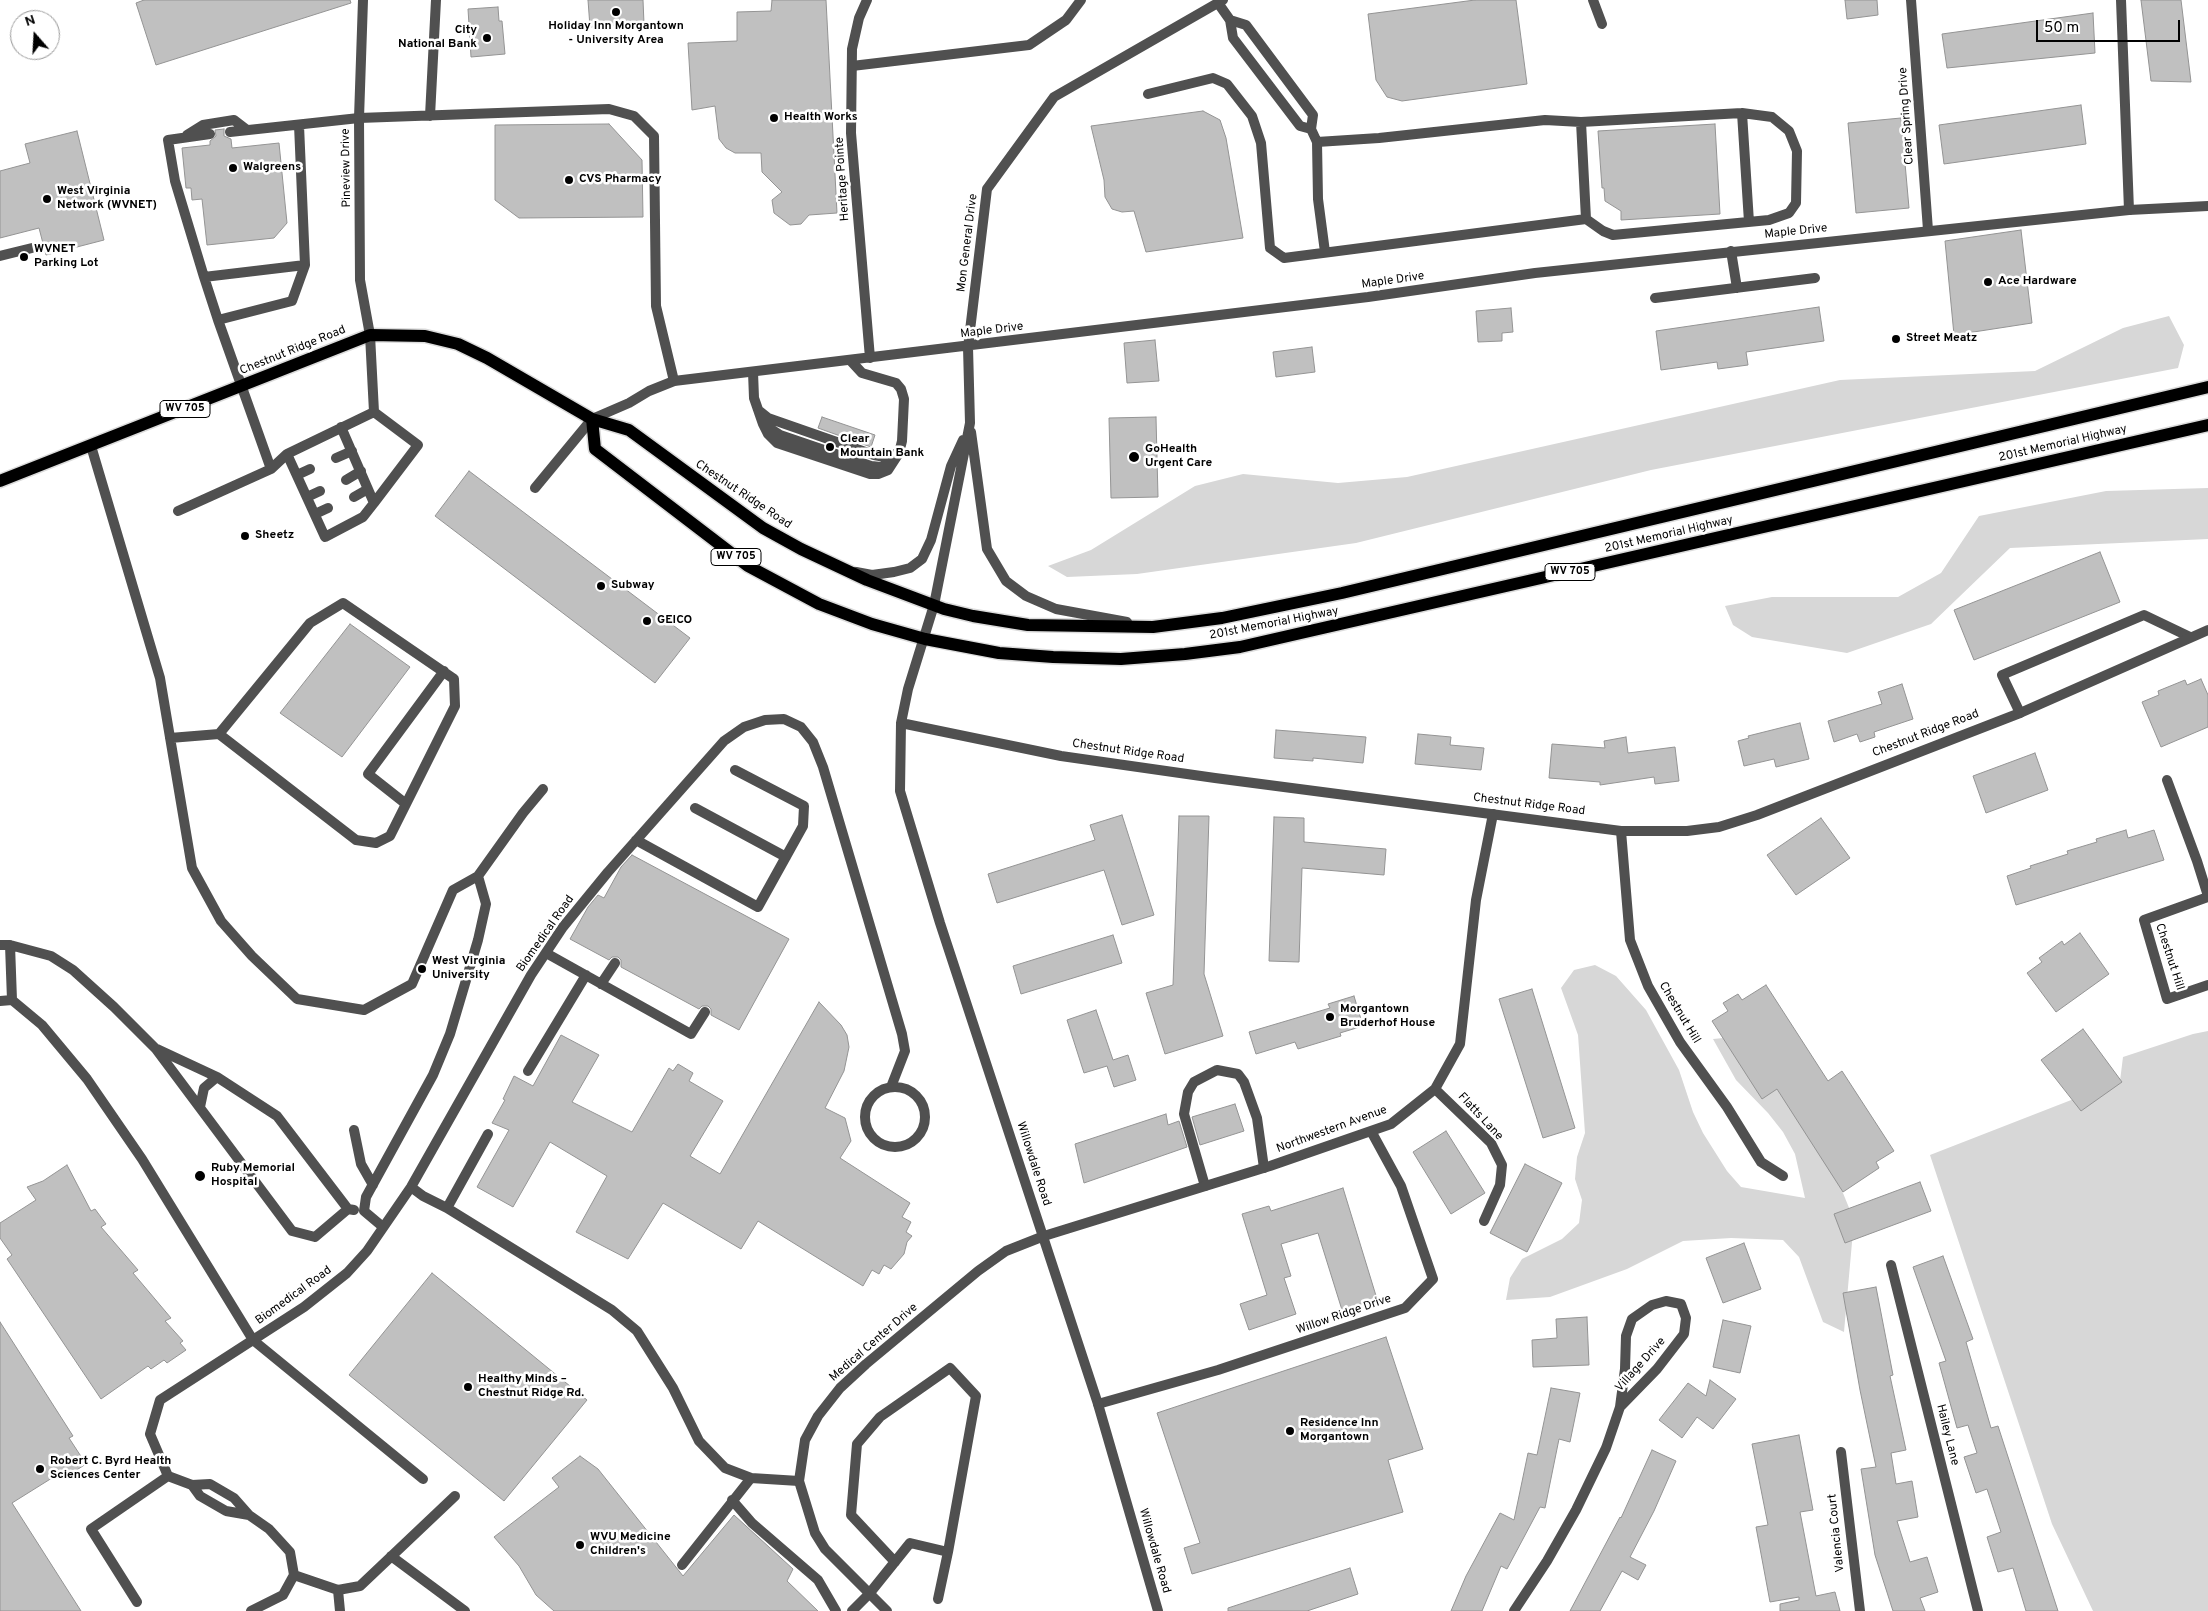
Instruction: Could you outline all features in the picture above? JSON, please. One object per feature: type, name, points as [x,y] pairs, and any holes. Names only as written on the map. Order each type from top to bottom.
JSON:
[{"type":"main road","name":"Chestnut Ridge Road","points":[[0,481],[370,335],[425,336],[458,344],[487,358],[592,420],[629,430],[763,528],[800,549],[848,572],[934,605]]},
{"type":"main road","name":"201st Memorial Highway","points":[[934,605],[973,616],[1028,625],[1153,627],[1222,618],[1342,593],[2208,388]]},
{"type":"main road","name":"WV 705","points":[[592,420],[595,449],[748,566],[819,604],[872,624],[925,639]]},
{"type":"main road","name":"201st Memorial Highway","points":[[925,639],[999,653],[1063,658],[1121,658],[1185,654],[1240,647],[2208,425]]},
{"type":"street","name":"Pineview Drive","points":[[363,0],[359,118],[360,280],[370,335],[374,412]]},
{"type":"street","points":[[430,116],[436,0]]},
{"type":"street","name":"Heritage Pointe","points":[[867,0],[859,18],[852,49],[851,133],[870,358]]},
{"type":"street","points":[[852,66],[1029,45],[1066,20],[1081,0]]},
{"type":"street","points":[[1593,0],[1602,24]]},
{"type":"street","name":"Clear Spring Drive","points":[[1911,0],[1928,230]]},
{"type":"street","points":[[2121,0],[2129,210]]},
{"type":"street","points":[[1221,2],[1230,20],[1233,38],[1300,126],[1311,129]]},
{"type":"street","name":"Mon General Drive","points":[[934,605],[970,423],[968,347],[987,188],[1054,97],[1221,2]]},
{"type":"street","points":[[1230,20],[1246,25],[1313,115],[1311,129],[1317,142],[1318,199],[1325,252]]},
{"type":"street","points":[[1148,94],[1213,78],[1227,84],[1252,116],[1261,143],[1270,248],[1284,258],[1586,219],[1603,232],[1613,235],[1770,220],[1789,213],[1796,202],[1797,151],[1788,131],[1772,117],[1742,113],[1581,122],[1545,120],[1379,138],[1317,142]]},
{"type":"street","points":[[230,132],[359,118],[469,116],[609,109],[634,116],[654,136],[656,306],[674,382]]},
{"type":"street","points":[[1742,113],[1749,222]]},
{"type":"street","points":[[185,137],[202,125],[234,120],[247,130]]},
{"type":"street","points":[[1581,122],[1586,219]]},
{"type":"street","points":[[218,320],[292,301],[305,265],[299,125]]},
{"type":"street","points":[[210,134],[168,140],[176,181],[204,277],[271,469]]},
{"type":"street","name":"Maple Drive","points":[[592,420],[630,403],[649,391],[674,382],[1368,297],[1536,273],[1928,230],[2129,210],[2208,206]]},
{"type":"street","points":[[0,256],[32,248]]},
{"type":"street","points":[[1731,251],[1737,288]]},
{"type":"street","points":[[204,277],[305,265]]},
{"type":"street","points":[[1655,298],[1815,278]]},
{"type":"street","points":[[753,372],[753,392],[763,424],[780,435],[871,466],[888,465],[897,457],[904,412],[904,398],[901,389],[896,383],[862,373],[850,360]]},
{"type":"street","points":[[758,410],[768,418],[874,455],[897,457]]},
{"type":"street","points":[[178,511],[271,469],[287,454],[374,412],[418,445],[363,518],[325,536],[287,454]]},
{"type":"street","points":[[535,488],[592,420]]},
{"type":"street","points":[[848,572],[872,574],[894,572],[910,568],[922,559],[931,540],[951,466],[970,423]]},
{"type":"street","points":[[970,423],[987,549],[1006,581],[1026,596],[1056,609],[1153,627]]},
{"type":"street","points":[[341,427],[374,503]]},
{"type":"street","points":[[91,446],[160,678],[192,868],[221,921],[252,956],[297,999],[364,1010],[412,984],[453,890],[478,876],[510,834],[523,813],[543,789]]},
{"type":"street","points":[[336,458],[352,451]]},
{"type":"street","points":[[297,475],[310,469]]},
{"type":"street","points":[[346,480],[361,471]]},
{"type":"street","points":[[354,497],[368,489]]},
{"type":"street","points":[[307,497],[320,491]]},
{"type":"street","points":[[315,514],[328,508]]},
{"type":"street","points":[[170,738],[219,734],[356,840],[376,843],[390,836],[455,706],[454,679],[342,603],[310,623],[219,734]]},
{"type":"street","points":[[901,723],[908,688],[925,639],[934,605]]},
{"type":"street","points":[[2020,712],[2002,675],[2144,615],[2190,638]]},
{"type":"street","name":"Chestnut Ridge Road","points":[[901,723],[1061,756],[1621,832],[1687,831],[1719,827],[1757,816],[2020,712],[2208,630]]},
{"type":"street","points":[[406,804],[368,774],[444,671]]},
{"type":"street","name":"Biomedical Road","points":[[168,1476],[150,1434],[160,1400],[304,1307],[347,1273],[367,1250],[411,1186],[546,953],[574,914],[636,840],[724,741],[744,726],[765,720],[784,719],[801,727],[813,742],[823,767],[902,1034],[905,1051],[891,1087]]},
{"type":"street","name":"Willowdale Road","points":[[901,723],[900,791],[940,923],[1098,1404],[1158,1611]]},
{"type":"street","points":[[636,840],[758,907],[803,826],[804,806],[735,770]]},
{"type":"street","name":"Chestnut Hill","points":[[2167,780],[2198,861],[2208,897],[2144,920],[2167,999],[2208,985]]},
{"type":"street","points":[[694,808],[786,857]]},
{"type":"street","name":"Northwestern Avenue","points":[[1044,1236],[1264,1168],[1391,1124],[1435,1089],[1460,1044],[1476,900],[1493,814]]},
{"type":"street","name":"Chestnut Hill","points":[[1621,832],[1630,940],[1648,986],[1680,1042],[1727,1107],[1761,1162],[1783,1176]]},
{"type":"street","points":[[364,1211],[366,1197],[433,1075],[450,1034],[478,940],[486,904],[478,876]]},
{"type":"street","points":[[348,1209],[315,1237],[292,1231],[156,1049],[114,1007],[73,970],[51,956],[5,945],[12,1000],[42,1025],[87,1079],[142,1160],[253,1340],[423,1479]]},
{"type":"street","points":[[546,953],[691,1034],[705,1012]]},
{"type":"street","points":[[601,984],[615,963]]},
{"type":"street","points":[[528,1071],[586,975]]},
{"type":"street","points":[[0,1001],[12,1000]]},
{"type":"street","points":[[156,1049],[217,1078],[276,1116],[348,1209],[364,1211],[383,1227]]},
{"type":"street","points":[[1205,1186],[1184,1114],[1188,1092],[1194,1082],[1218,1070],[1238,1074],[1244,1082],[1257,1118],[1264,1168]]},
{"type":"street","points":[[200,1107],[204,1088],[217,1078]]},
{"type":"street","points":[[891,1087],[901,1087],[918,1096],[923,1104],[925,1114],[921,1132],[914,1140],[896,1146],[886,1145],[877,1141],[870,1134],[865,1114],[873,1096],[881,1090],[891,1087]]},
{"type":"street","name":"Flatts Lane","points":[[1435,1089],[1491,1143],[1502,1166],[1500,1185],[1484,1221]]},
{"type":"street","points":[[354,1130],[361,1164],[373,1185]]},
{"type":"street","name":"Willow Ridge Drive","points":[[1098,1404],[1218,1370],[1405,1308],[1411,1302],[1433,1279],[1401,1186],[1371,1131]]},
{"type":"street","points":[[446,1208],[488,1134]]},
{"type":"street","points":[[411,1186],[422,1196],[446,1208],[612,1310],[637,1332],[673,1388],[699,1441],[725,1468],[750,1478],[799,1481]]},
{"type":"street","name":"Medical Center Drive","points":[[887,1611],[825,1549],[809,1519],[799,1481],[805,1440],[818,1416],[840,1388],[913,1324],[978,1271],[1006,1252],[1044,1236]]},
{"type":"street","name":"Hailey Lane","points":[[1891,1265],[1978,1611]]},
{"type":"street","name":"Village Drive","points":[[1514,1611],[1547,1561],[1576,1510],[1606,1448],[1620,1407],[1625,1369],[1626,1336],[1632,1319],[1652,1305],[1666,1301],[1681,1304],[1686,1318],[1684,1334],[1657,1369],[1620,1407]]},
{"type":"street","points":[[895,1562],[851,1515],[857,1444],[880,1417],[950,1368],[976,1396],[938,1599]]},
{"type":"street","name":"Valencia Court","points":[[1841,1452],[1860,1611]]},
{"type":"street","points":[[137,1602],[91,1529],[168,1476],[192,1485],[210,1484],[234,1498],[249,1516],[268,1529],[290,1552],[294,1575],[283,1596],[251,1611]]},
{"type":"street","points":[[682,1565],[750,1478]]},
{"type":"street","points":[[192,1485],[200,1496],[226,1511],[249,1516]]},
{"type":"street","points":[[294,1575],[338,1590],[360,1586],[455,1496]]},
{"type":"street","points":[[732,1500],[752,1522],[818,1580],[836,1611]]},
{"type":"street","points":[[852,1611],[869,1594],[910,1544],[948,1552]]},
{"type":"street","points":[[391,1556],[465,1611]]},
{"type":"street","points":[[338,1590],[340,1611]]},
{"type":"shaded area","points":[[2169,316],[2184,345],[2178,368],[1651,470],[1356,543],[1137,574],[1067,577],[1048,566],[1091,550],[1195,486],[1243,474],[1338,483],[1407,477],[1840,380],[2035,371],[2123,328]]},
{"type":"shaded area","points":[[2208,488],[2208,539],[2010,548],[1931,624],[1847,653],[1752,637],[1733,625],[1725,606],[1772,597],[1898,597],[1941,573],[1979,516],[2106,491]]},
{"type":"shaded area","points":[[1595,965],[1616,976],[1646,1010],[1679,1070],[1693,1112],[1703,1133],[1727,1171],[1741,1187],[1805,1198],[1795,1154],[1783,1132],[1768,1113],[1736,1080],[1713,1039],[1734,1037],[1766,1072],[1834,1171],[1854,1220],[1844,1332],[1823,1322],[1799,1257],[1783,1240],[1731,1238],[1683,1241],[1627,1269],[1550,1297],[1506,1300],[1510,1278],[1522,1259],[1562,1239],[1579,1223],[1582,1200],[1575,1179],[1577,1157],[1585,1133],[1578,1035],[1561,988],[1574,970]]},
{"type":"shaded area","points":[[2208,1031],[2208,1611],[2093,1611],[2052,1524],[1930,1155],[2120,1081],[2123,1057],[2193,1034]]},
{"type":"building","points":[[144,0],[350,0],[351,3],[156,65],[136,3]]},
{"type":"building","name":"Holiday Inn Morgantown - University Area","points":[[588,0],[643,0],[644,24],[590,27]]},
{"type":"building","name":"Health Works","points":[[772,0],[826,0],[837,213],[809,215],[801,224],[790,225],[774,213],[772,200],[782,192],[762,172],[761,153],[735,153],[726,148],[719,139],[715,106],[692,110],[688,43],[737,41],[737,12],[771,11]]},
{"type":"building","points":[[1475,0],[1516,0],[1527,84],[1402,101],[1387,97],[1376,80],[1368,14]]},
{"type":"building","points":[[1845,0],[1877,0],[1878,15],[1847,19]]},
{"type":"building","points":[[2141,0],[2181,0],[2191,82],[2151,81]]},
{"type":"building","name":"City National Bank","points":[[498,7],[499,21],[502,21],[505,54],[471,57],[468,9]]},
{"type":"building","points":[[2093,13],[2095,53],[1947,68],[1942,34]]},
{"type":"building","points":[[2081,105],[2086,144],[1944,164],[1939,125]]},
{"type":"building","points":[[1203,111],[1220,120],[1226,138],[1243,238],[1146,252],[1134,211],[1122,212],[1112,209],[1105,197],[1104,180],[1091,126]]},
{"type":"building","points":[[1901,118],[1909,208],[1856,213],[1848,123]]},
{"type":"building","name":"CVS Pharmacy","points":[[609,124],[642,160],[643,217],[519,218],[495,200],[495,125]]},
{"type":"building","points":[[1715,124],[1720,214],[1621,220],[1621,211],[1605,201],[1604,188],[1602,188],[1598,131]]},
{"type":"building","name":"Walgreens","points":[[224,129],[224,136],[231,139],[232,148],[279,143],[287,223],[274,238],[207,245],[202,199],[192,200],[191,188],[186,188],[182,148],[210,145],[210,141],[216,136],[215,130]]},
{"type":"building","name":"West Virginia Network (WVNET)","points":[[77,131],[104,240],[46,255],[39,228],[0,238],[0,171],[30,163],[25,144]]},
{"type":"building","name":"Ace Hardware","points":[[2021,230],[2032,323],[1954,335],[1945,241]]},
{"type":"building","points":[[1819,307],[1824,341],[1746,352],[1748,365],[1718,369],[1717,362],[1661,370],[1656,331]]},
{"type":"building","points":[[1511,308],[1513,332],[1502,333],[1502,341],[1478,342],[1476,311]]},
{"type":"building","points":[[1155,340],[1159,381],[1127,383],[1124,343]]},
{"type":"building","points":[[1312,347],[1315,372],[1276,377],[1273,352]]},
{"type":"building","points":[[822,417],[875,435],[871,447],[818,428]]},
{"type":"building","name":"GoHealth Urgent Care","points":[[1156,417],[1158,497],[1111,498],[1109,418]]},
{"type":"building","points":[[469,471],[690,638],[655,683],[435,516]]},
{"type":"building","points":[[2100,552],[2120,602],[1974,660],[1954,610]]},
{"type":"building","points":[[350,624],[410,667],[342,757],[280,713]]},
{"type":"building","points":[[2201,679],[2208,695],[2208,727],[2161,747],[2142,702],[2159,695],[2158,691],[2185,680],[2187,685]]},
{"type":"building","points":[[1902,684],[1913,719],[1874,732],[1875,737],[1860,742],[1857,734],[1834,742],[1828,721],[1882,704],[1878,692]]},
{"type":"building","points":[[1800,723],[1809,759],[1776,767],[1774,759],[1744,766],[1738,741],[1749,738],[1748,736]]},
{"type":"building","points":[[1276,730],[1366,737],[1363,763],[1313,758],[1313,761],[1274,758]]},
{"type":"building","points":[[1418,734],[1451,737],[1450,745],[1484,748],[1481,770],[1415,764]]},
{"type":"building","points":[[1626,737],[1628,753],[1675,747],[1679,781],[1655,784],[1654,777],[1600,785],[1600,782],[1549,778],[1552,744],[1605,748],[1604,741]]},
{"type":"building","points":[[2035,753],[2048,790],[1986,813],[1973,776]]},
{"type":"building","points":[[1122,815],[1154,915],[1122,925],[1104,870],[997,903],[988,874],[1095,840],[1090,825]]},
{"type":"building","points":[[1179,816],[1209,816],[1204,974],[1223,1036],[1165,1054],[1146,993],[1173,985]]},
{"type":"building","points":[[1274,817],[1304,818],[1304,842],[1386,849],[1384,875],[1302,868],[1299,962],[1269,961]]},
{"type":"building","points":[[1821,818],[1850,858],[1796,895],[1767,855]]},
{"type":"building","points":[[2126,830],[2128,838],[2154,830],[2164,860],[2016,905],[2007,876],[2031,868],[2030,866],[2068,854],[2067,851],[2097,842],[2096,839]]},
{"type":"building","points":[[632,855],[789,939],[739,1030],[711,1015],[711,1009],[708,1006],[702,1006],[699,1009],[621,967],[621,960],[618,957],[612,957],[609,960],[570,939],[588,907],[598,895],[604,898],[621,867]]},
{"type":"building","points":[[2080,933],[2109,974],[2056,1012],[2027,973],[2042,962],[2039,958],[2062,941],[2064,945]]},
{"type":"building","points":[[1113,935],[1122,963],[1021,994],[1013,966]]},
{"type":"building","points":[[1766,985],[1828,1081],[1842,1071],[1894,1151],[1876,1162],[1879,1168],[1843,1192],[1777,1089],[1762,1099],[1712,1021],[1728,1011],[1723,1003],[1738,994],[1742,1000]]},
{"type":"building","points":[[1532,989],[1575,1128],[1543,1138],[1499,999]]},
{"type":"building","name":"Morgantown Bruderhof House","points":[[1354,996],[1363,1026],[1340,1033],[1341,1036],[1298,1049],[1295,1042],[1256,1054],[1249,1032],[1330,1008],[1328,1004]]},
{"type":"building","points":[[819,1002],[841,1025],[847,1035],[849,1047],[844,1071],[825,1108],[845,1118],[851,1141],[840,1158],[910,1203],[902,1217],[911,1222],[906,1232],[912,1236],[907,1242],[904,1254],[891,1269],[884,1265],[879,1274],[872,1270],[863,1286],[758,1221],[741,1249],[663,1203],[628,1259],[576,1232],[607,1176],[550,1142],[513,1207],[477,1187],[509,1130],[492,1123],[505,1100],[503,1099],[514,1076],[533,1086],[561,1035],[599,1055],[572,1102],[632,1132],[669,1068],[673,1071],[678,1064],[693,1073],[689,1081],[723,1101],[690,1156],[720,1174]]},
{"type":"building","points":[[1096,1010],[1113,1060],[1128,1055],[1136,1080],[1114,1087],[1107,1066],[1084,1073],[1067,1020]]},
{"type":"building","points":[[2083,1029],[2122,1082],[2081,1111],[2041,1060]]},
{"type":"building","points":[[1235,1104],[1244,1131],[1200,1145],[1192,1117]]},
{"type":"building","points":[[1166,1114],[1168,1125],[1179,1121],[1187,1147],[1084,1183],[1075,1144]]},
{"type":"building","points":[[1446,1131],[1485,1193],[1451,1214],[1413,1152]]},
{"type":"building","points":[[1525,1164],[1562,1183],[1527,1252],[1490,1233]]},
{"type":"building","points":[[67,1165],[91,1211],[95,1209],[106,1224],[101,1227],[138,1270],[133,1273],[171,1318],[165,1321],[183,1341],[180,1343],[186,1350],[167,1363],[164,1360],[151,1369],[148,1366],[101,1399],[7,1259],[12,1255],[0,1238],[0,1223],[36,1200],[27,1187],[43,1181]]},
{"type":"building","points":[[1920,1182],[1931,1211],[1845,1243],[1834,1214]]},
{"type":"building","points":[[1343,1188],[1377,1299],[1342,1310],[1318,1233],[1281,1244],[1291,1276],[1284,1278],[1296,1314],[1249,1330],[1240,1304],[1267,1295],[1242,1214],[1269,1206],[1271,1211]]},
{"type":"building","points":[[1744,1243],[1761,1289],[1723,1303],[1706,1258]]},
{"type":"building","points":[[1943,1256],[1973,1339],[1966,1342],[1991,1428],[1998,1426],[2058,1611],[2026,1611],[2013,1568],[1998,1572],[1987,1537],[2001,1532],[1987,1489],[1976,1493],[1964,1457],[1977,1453],[1968,1425],[1957,1428],[1939,1363],[1946,1361],[1913,1267]]},
{"type":"building","name":"Healthy Minds – Chestnut Ridge Rd.","points":[[432,1273],[587,1400],[504,1501],[349,1375]]},
{"type":"building","points":[[1876,1287],[1893,1375],[1890,1376],[1906,1450],[1891,1453],[1896,1484],[1912,1481],[1918,1517],[1897,1521],[1910,1562],[1927,1557],[1938,1592],[1920,1598],[1925,1611],[1893,1611],[1875,1555],[1861,1469],[1876,1467],[1843,1293]]},
{"type":"building","points":[[1587,1317],[1589,1365],[1533,1367],[1532,1340],[1557,1338],[1556,1319]]},
{"type":"building","points":[[1723,1320],[1751,1326],[1740,1373],[1713,1367]]},
{"type":"building","name":"Robert C. Byrd Health Sciences Center","points":[[0,1322],[73,1436],[69,1438],[86,1464],[64,1478],[60,1473],[12,1503],[81,1611],[0,1611]]},
{"type":"building","name":"Residence Inn Morgantown","points":[[1386,1337],[1423,1449],[1388,1460],[1403,1512],[1192,1574],[1184,1548],[1200,1543],[1157,1413]]},
{"type":"building","points":[[1710,1380],[1736,1399],[1713,1429],[1697,1417],[1682,1438],[1659,1420],[1688,1383],[1706,1396]]},
{"type":"building","points":[[1551,1388],[1580,1393],[1570,1442],[1559,1439],[1545,1508],[1540,1507],[1507,1569],[1501,1566],[1482,1611],[1451,1611],[1466,1576],[1500,1513],[1514,1520],[1528,1453],[1537,1455]]},
{"type":"building","points":[[1799,1435],[1813,1510],[1800,1512],[1816,1596],[1835,1592],[1840,1611],[1780,1611],[1780,1604],[1799,1600],[1799,1597],[1770,1602],[1756,1527],[1768,1525],[1752,1444]]},
{"type":"building","points":[[1652,1450],[1676,1461],[1654,1511],[1630,1557],[1646,1565],[1638,1580],[1622,1571],[1600,1611],[1570,1611],[1621,1518]]},
{"type":"building","name":"WVU Medicine Children's","points":[[580,1456],[598,1469],[683,1576],[734,1515],[793,1569],[787,1581],[818,1611],[554,1611],[536,1595],[519,1566],[494,1537],[559,1487],[552,1478]]},
{"type":"building","points":[[1350,1568],[1358,1594],[1307,1611],[1228,1611],[1228,1608]]},
{"type":"place","name":"Holiday Inn Morgantown - University Area","points":[[616,12]]},
{"type":"place","name":"City National Bank","points":[[487,38]]},
{"type":"place","name":"Health Works","points":[[774,118]]},
{"type":"place","name":"Walgreens","points":[[233,168]]},
{"type":"place","name":"CVS Pharmacy","points":[[569,180]]},
{"type":"place","name":"West Virginia Network (WVNET)","points":[[47,199]]},
{"type":"place","name":"WVNET Parking Lot","points":[[24,257]]},
{"type":"place","name":"Ace Hardware","points":[[1988,282]]},
{"type":"place","name":"Street Meatz","points":[[1896,339]]},
{"type":"place","name":"Clear Mountain Bank","points":[[830,447]]},
{"type":"place","name":"GoHealth Urgent Care","points":[[1134,457]]},
{"type":"place","name":"Sheetz","points":[[245,536]]},
{"type":"place","name":"Subway","points":[[601,586]]},
{"type":"place","name":"GEICO","points":[[647,621]]},
{"type":"place","name":"West Virginia University","points":[[422,969]]},
{"type":"place","name":"Morgantown Bruderhof House","points":[[1330,1017]]},
{"type":"place","name":"Ruby Memorial Hospital","points":[[200,1176]]},
{"type":"place","name":"Healthy Minds – Chestnut Ridge Rd.","points":[[468,1387]]},
{"type":"place","name":"Residence Inn Morgantown","points":[[1290,1431]]},
{"type":"place","name":"Robert C. Byrd Health Sciences Center","points":[[40,1469]]},
{"type":"place","name":"WVU Medicine Children's","points":[[580,1545]]}]
